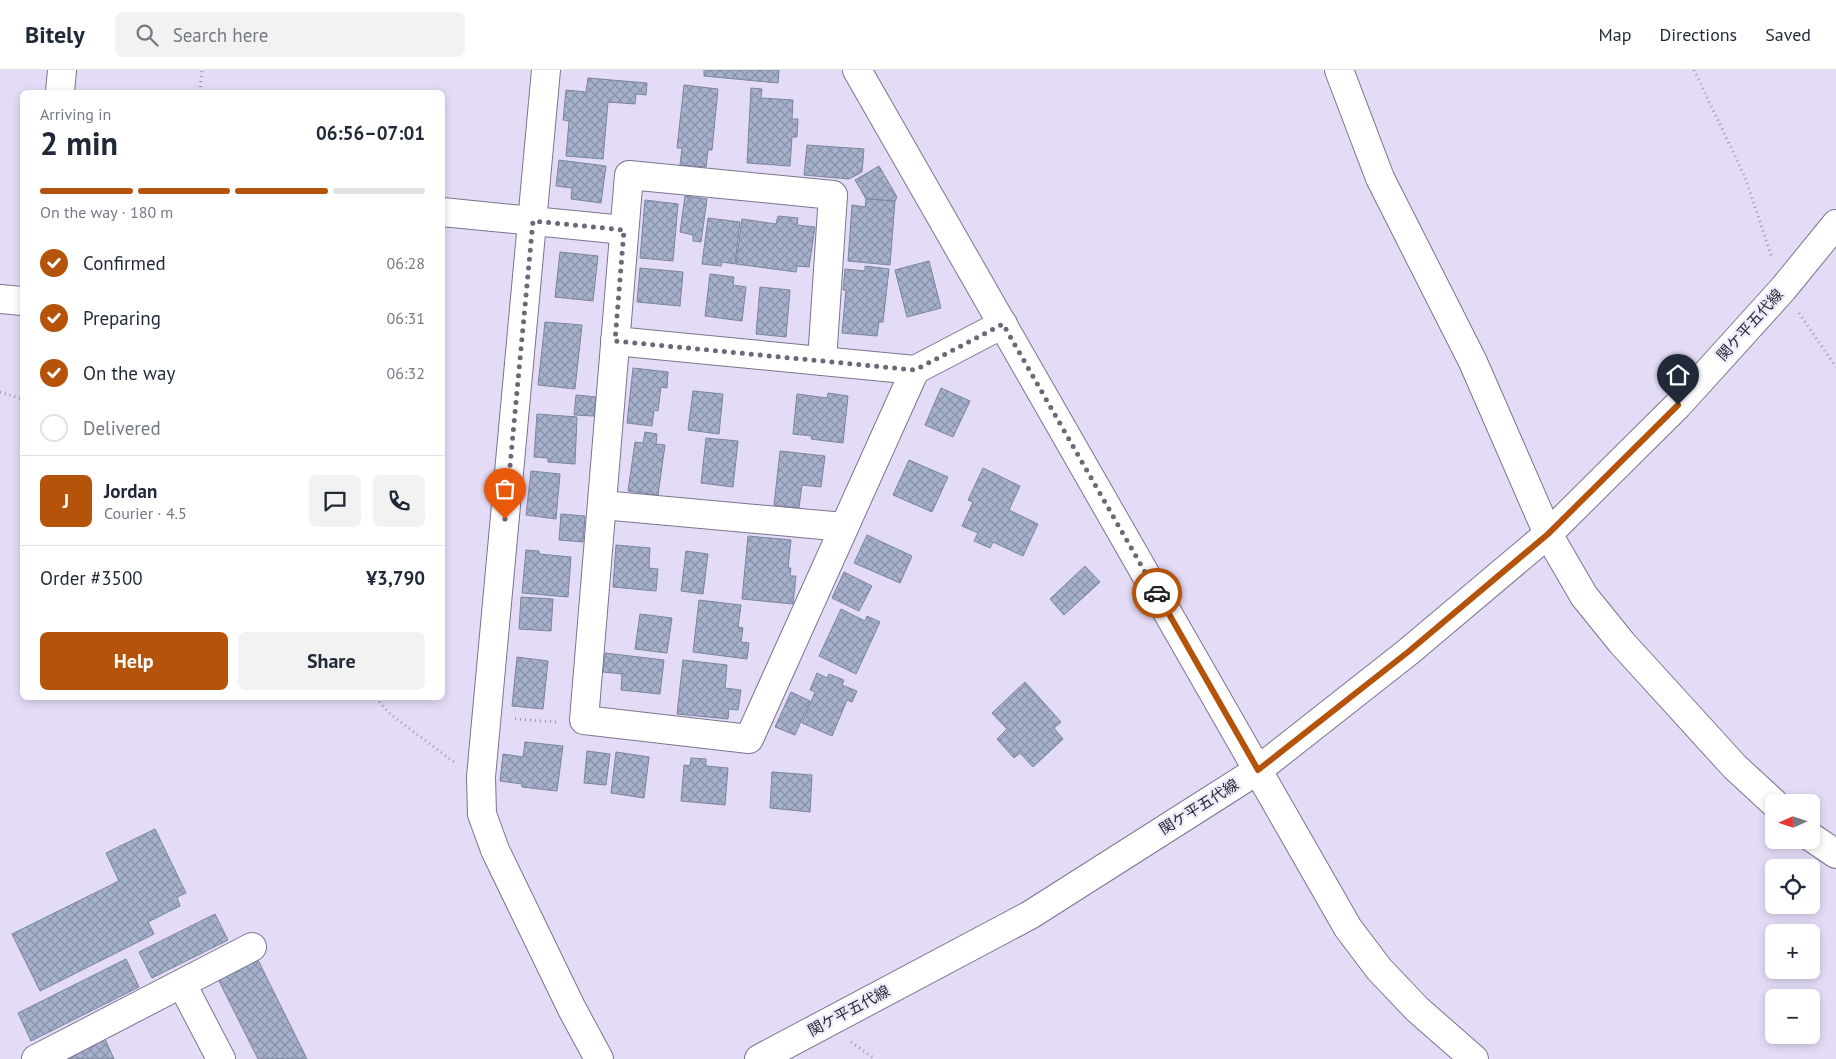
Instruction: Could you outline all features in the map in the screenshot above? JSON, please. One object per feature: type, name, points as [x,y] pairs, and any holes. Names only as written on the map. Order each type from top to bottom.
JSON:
[{"type":"street","points":[[60,90],[62,70]]},
{"type":"street","points":[[546,70],[481,777],[482,814],[496,850],[572,1009],[599,1059]]},
{"type":"street","points":[[858,70],[1348,928],[1378,969],[1417,1009],[1474,1059]]},
{"type":"street","points":[[1339,70],[1380,178],[1473,362],[1548,534],[1584,596],[1622,643],[1734,768],[1765,795]]},
{"type":"street","points":[[822,361],[834,195],[629,176],[584,720],[749,738],[915,370]]},
{"type":"street","points":[[445,212],[624,230]]},
{"type":"street","name":"関ケ平五代線","points":[[759,1059],[1030,915],[1258,770],[1408,652],[1548,534],[1678,405],[1782,289],[1836,224]]},
{"type":"street","points":[[0,299],[20,300]]},
{"type":"street","points":[[615,341],[915,370],[1003,324]]},
{"type":"street","points":[[602,505],[844,527]]},
{"type":"street","points":[[1820,843],[1836,854]]},
{"type":"street","points":[[36,1059],[252,947]]},
{"type":"street","points":[[182,984],[221,1059]]},
{"type":"path","points":[[200,90],[202,70]]},
{"type":"path","points":[[1694,70],[1745,177],[1782,289],[1836,367]]},
{"type":"path","points":[[0,392],[20,398]]},
{"type":"path","points":[[378,700],[390,714],[450,760],[481,777]]},
{"type":"path","points":[[487,717],[566,723],[584,720]]},
{"type":"building","points":[[704,70],[779,70],[778,83],[704,76]]},
{"type":"building","points":[[588,78],[647,83],[646,95],[636,94],[635,104],[608,102],[603,159],[566,156],[569,121],[563,120],[566,90],[586,92]]},
{"type":"building","points":[[684,85],[718,89],[712,150],[708,150],[706,167],[680,165],[682,148],[677,148]]},
{"type":"building","points":[[751,88],[762,89],[761,98],[793,100],[792,119],[798,119],[797,137],[792,137],[790,166],[747,163]]},
{"type":"building","points":[[807,145],[864,149],[862,172],[849,179],[804,175]]},
{"type":"building","points":[[559,160],[606,166],[601,203],[571,199],[572,188],[556,186]]},
{"type":"building","points":[[879,166],[897,197],[895,201],[866,199],[855,180]]},
{"type":"building","points":[[685,196],[707,199],[701,242],[693,241],[693,235],[680,232]]},
{"type":"building","points":[[866,199],[895,201],[890,265],[848,261],[852,205],[865,207]]},
{"type":"building","points":[[645,200],[678,204],[673,261],[640,258]]},
{"type":"building","points":[[778,216],[798,218],[797,225],[815,227],[809,267],[797,266],[796,272],[736,264],[742,219],[776,224]]},
{"type":"building","points":[[708,218],[740,222],[735,264],[722,262],[721,266],[702,264]]},
{"type":"building","points":[[560,252],[598,256],[593,301],[555,297]]},
{"type":"building","points":[[929,261],[941,308],[907,317],[895,270]]},
{"type":"building","points":[[865,266],[889,269],[883,322],[879,322],[877,336],[842,333],[846,290],[843,290],[845,269],[865,271]]},
{"type":"building","points":[[640,268],[683,272],[680,306],[637,302]]},
{"type":"building","points":[[710,274],[734,277],[733,285],[746,287],[742,321],[705,316]]},
{"type":"building","points":[[760,287],[790,290],[786,337],[756,334]]},
{"type":"building","points":[[545,322],[582,325],[575,389],[538,385]]},
{"type":"building","points":[[633,368],[668,372],[667,388],[661,387],[658,411],[654,410],[652,426],[627,423]]},
{"type":"building","points":[[941,388],[970,401],[953,437],[925,425]]},
{"type":"building","points":[[693,391],[723,394],[719,434],[688,430]]},
{"type":"building","points":[[828,393],[848,396],[843,443],[811,439],[812,436],[793,434],[797,394],[827,398]]},
{"type":"building","points":[[576,395],[596,397],[594,416],[574,415]]},
{"type":"building","points":[[537,414],[577,417],[575,464],[548,462],[548,458],[534,457]]},
{"type":"building","points":[[645,432],[657,434],[656,444],[665,445],[658,495],[628,491],[635,442],[643,443]]},
{"type":"building","points":[[706,438],[738,441],[733,487],[701,483]]},
{"type":"building","points":[[780,451],[825,456],[821,487],[802,485],[799,508],[774,505]]},
{"type":"building","points":[[909,460],[948,477],[932,512],[893,495]]},
{"type":"building","points":[[983,468],[1020,486],[1009,510],[1038,524],[1023,556],[993,542],[990,548],[974,541],[978,533],[962,526],[973,502],[968,500]]},
{"type":"building","points":[[531,471],[560,474],[556,519],[526,515]]},
{"type":"building","points":[[561,514],[585,516],[583,542],[559,540]]},
{"type":"building","points":[[867,535],[912,556],[900,583],[854,563]]},
{"type":"building","points":[[748,536],[791,540],[788,568],[791,568],[790,576],[796,576],[793,604],[742,599]]},
{"type":"building","points":[[616,545],[650,548],[649,568],[658,569],[656,591],[613,587]]},
{"type":"building","points":[[526,550],[539,551],[539,554],[571,557],[568,597],[522,593]]},
{"type":"building","points":[[686,551],[708,554],[703,594],[681,591]]},
{"type":"building","points":[[1085,566],[1100,582],[1064,615],[1050,599]]},
{"type":"building","points":[[844,572],[872,586],[859,611],[832,598]]},
{"type":"building","points":[[521,597],[553,599],[551,631],[519,629]]},
{"type":"building","points":[[699,600],[741,605],[738,627],[743,628],[741,642],[749,643],[747,659],[693,652]]},
{"type":"building","points":[[841,609],[865,621],[867,616],[880,622],[856,674],[819,656]]},
{"type":"building","points":[[640,614],[672,618],[667,653],[635,649]]},
{"type":"building","points":[[605,653],[664,660],[660,694],[621,690],[622,674],[603,672]]},
{"type":"building","points":[[517,657],[548,661],[543,709],[512,706]]},
{"type":"building","points":[[683,660],[727,665],[725,688],[741,690],[738,710],[729,709],[728,719],[677,714]]},
{"type":"building","points":[[817,673],[827,678],[829,674],[844,680],[842,685],[857,691],[852,702],[847,700],[832,736],[802,723],[815,692],[810,690]]},
{"type":"building","points":[[1025,682],[1061,722],[1054,728],[1063,739],[1033,767],[1020,753],[1014,758],[997,739],[1007,729],[992,713]]},
{"type":"building","points":[[791,692],[810,701],[795,735],[775,727]]},
{"type":"building","points":[[525,742],[563,746],[557,791],[522,787],[522,784],[500,781],[503,754],[523,757]]},
{"type":"building","points":[[587,751],[610,754],[606,785],[584,783]]},
{"type":"building","points":[[616,752],[649,757],[644,798],[611,793]]},
{"type":"building","points":[[691,758],[706,759],[706,766],[728,768],[725,805],[681,801],[684,765],[690,766]]},
{"type":"building","points":[[772,772],[812,775],[810,812],[770,808]]},
{"type":"building","points":[[155,829],[186,893],[177,897],[180,906],[148,922],[154,934],[40,991],[12,934],[119,881],[106,853]]},
{"type":"building","points":[[215,914],[228,940],[152,978],[139,952]]},
{"type":"building","points":[[126,959],[139,987],[31,1041],[18,1013]]},
{"type":"building","points":[[258,960],[307,1059],[258,1059],[218,979]]},
{"type":"building","points":[[105,1039],[114,1059],[65,1059]]},
{"type":"way so far","points":[[505,519],[533,221],[624,230],[615,341],[915,370],[1003,324],[1157,593]]},
{"type":"route","points":[[1157,593],[1258,770],[1408,652],[1548,534],[1678,405]]}]
